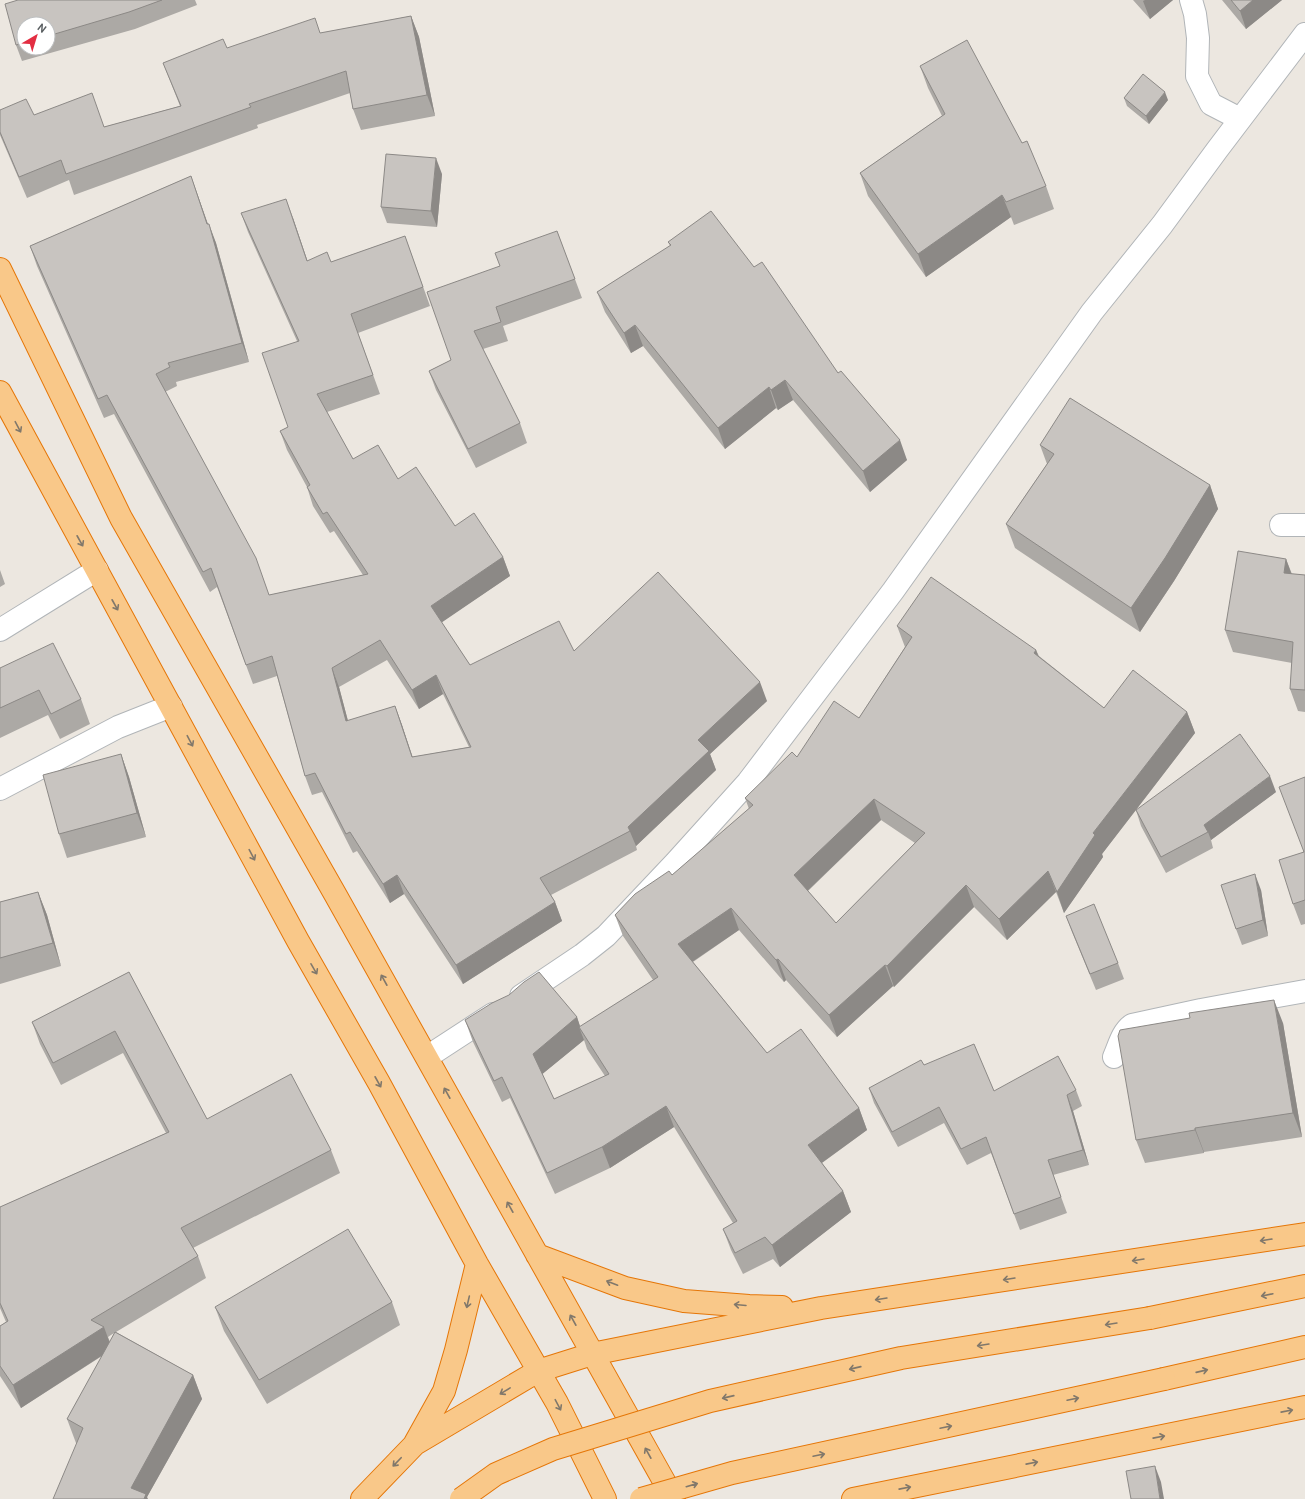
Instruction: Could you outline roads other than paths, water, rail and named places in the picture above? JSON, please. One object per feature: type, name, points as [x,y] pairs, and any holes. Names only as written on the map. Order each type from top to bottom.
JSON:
[{"type":"highway","points":[[0,269],[121,518],[332,887],[674,1499]]},
{"type":"highway","points":[[0,392],[298,941],[379,1083],[477,1264],[557,1403],[605,1499]]},
{"type":"highway","points":[[415,1444],[538,1371],[592,1354],[821,1308],[1305,1234]]},
{"type":"highway","points":[[537,1255],[626,1288],[684,1301],[749,1306],[821,1308]]},
{"type":"highway","points":[[362,1499],[415,1444],[444,1391],[456,1350],[477,1264]]},
{"type":"highway","points":[[461,1499],[496,1474],[553,1449],[710,1401],[901,1358],[1150,1318],[1305,1286]]},
{"type":"highway","points":[[641,1499],[732,1474],[1305,1347]]},
{"type":"highway","points":[[853,1499],[1305,1407]]},
{"type":"street","points":[[1191,0],[1196,14],[1198,38],[1197,76],[1212,104],[1240,119]]},
{"type":"street","points":[[427,1057],[544,981],[582,955],[606,936],[681,857],[748,782],[893,591],[1092,312],[1162,225],[1305,34]]},
{"type":"street","points":[[1281,525],[1305,525]]},
{"type":"street","points":[[0,630],[96,570]]},
{"type":"street","points":[[0,789],[118,727],[171,706]]},
{"type":"street","points":[[1114,1058],[1123,1034],[1132,1024],[1305,991]]}]
